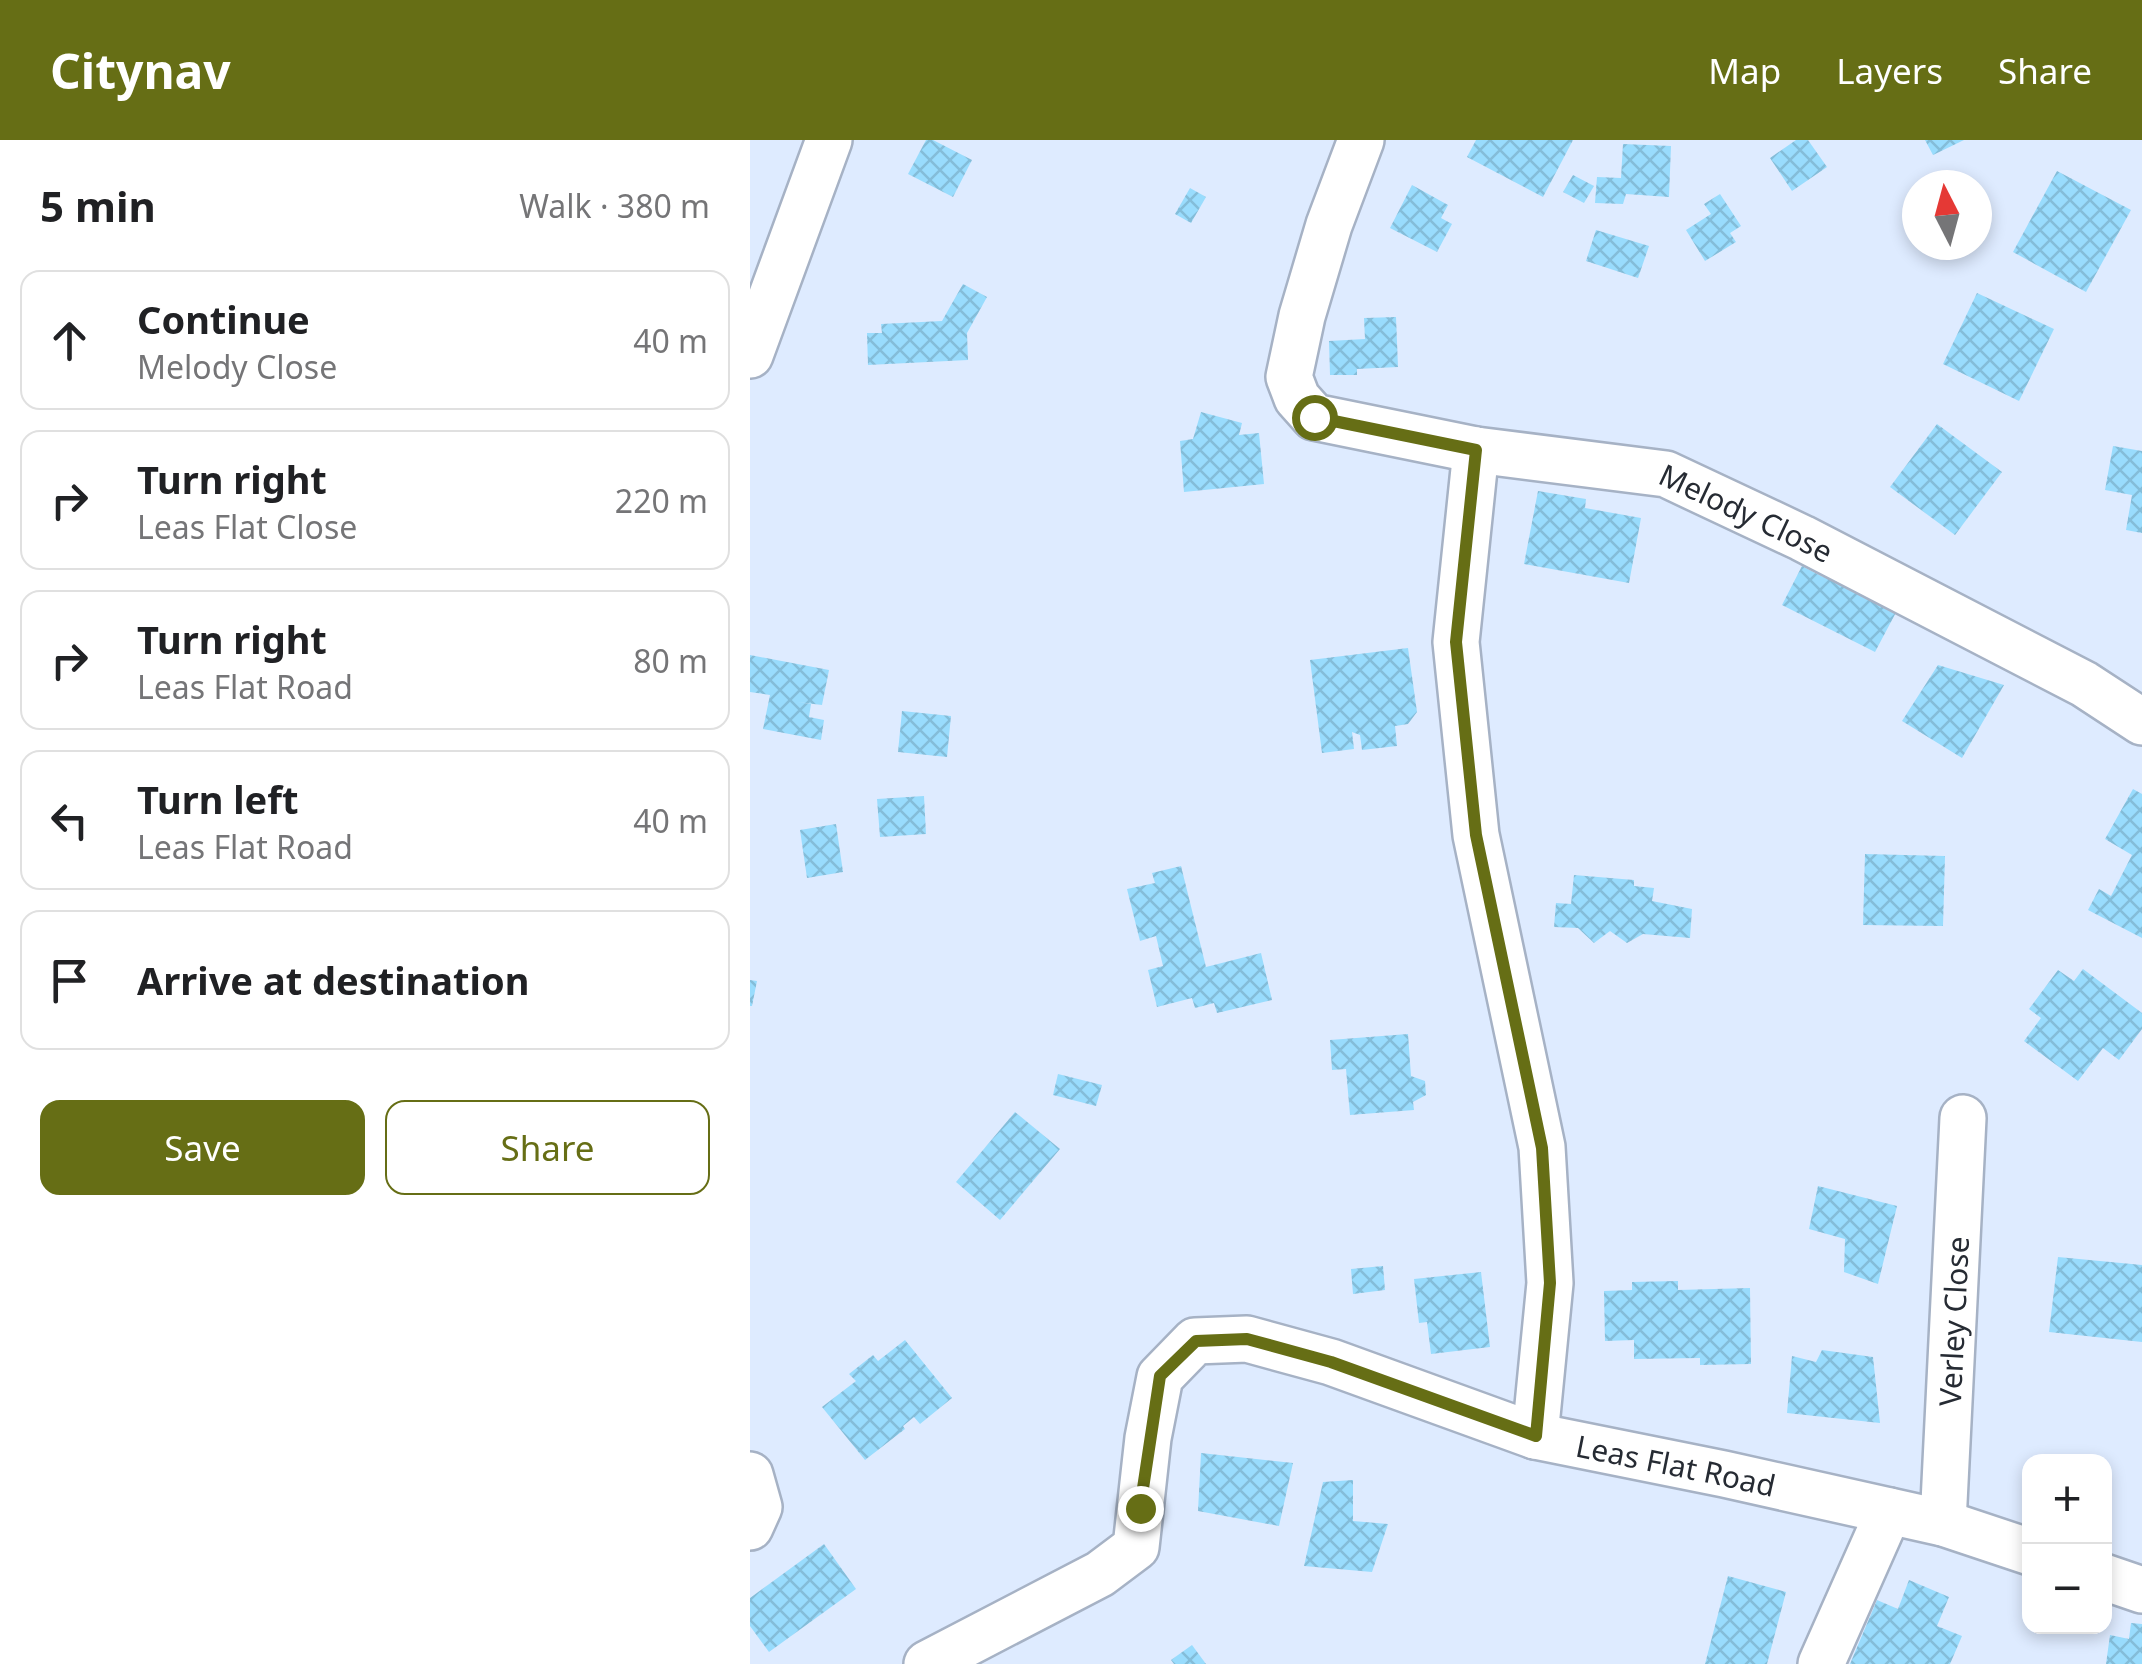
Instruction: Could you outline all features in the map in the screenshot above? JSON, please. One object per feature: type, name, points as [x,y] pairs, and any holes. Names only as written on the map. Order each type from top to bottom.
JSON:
[{"type":"street","points":[[750,355],[829,140]]},
{"type":"street","name":"Melody Close","points":[[1361,140],[1324,243],[1289,377],[1298,398],[1314,417],[1476,450],[1666,474],[1802,538],[2084,684],[2142,722]]},
{"type":"street","points":[[1476,450],[1456,642],[1476,835],[1542,1148],[1550,1283],[1536,1436]]},
{"type":"street","name":"Verley Close","points":[[1943,1524],[1963,1118]]},
{"type":"street","name":"Leas Flat Road","points":[[927,1664],[1100,1574],[1136,1547],[1148,1438],[1160,1376],[1196,1341],[1247,1339],[1314,1357],[1536,1436],[1889,1511],[2022,1549]]},
{"type":"street","points":[[750,1475],[760,1507],[750,1527]]},
{"type":"street","points":[[1821,1664],[1889,1511]]},
{"type":"street","points":[[2112,1581],[2142,1590]]},
{"type":"building","points":[[926,140],[972,160],[953,197],[908,174]]},
{"type":"building","points":[[1476,140],[1573,140],[1543,197],[1467,157]]},
{"type":"building","points":[[1796,140],[1808,140],[1827,167],[1792,191],[1770,158]]},
{"type":"building","points":[[1925,140],[1964,140],[1933,155]]},
{"type":"building","points":[[1623,144],[1671,146],[1669,197],[1626,194],[1623,204],[1595,203],[1597,177],[1621,178]]},
{"type":"building","points":[[2057,171],[2131,210],[2086,292],[2013,252]]},
{"type":"building","points":[[1573,175],[1594,186],[1584,203],[1563,192]]},
{"type":"building","points":[[1412,185],[1448,205],[1441,218],[1452,224],[1437,252],[1390,228]]},
{"type":"building","points":[[1190,188],[1206,197],[1191,223],[1175,214]]},
{"type":"building","points":[[1720,194],[1741,226],[1730,233],[1736,242],[1705,261],[1686,230],[1711,214],[1704,204]]},
{"type":"building","points":[[1596,230],[1649,246],[1638,278],[1586,261]]},
{"type":"building","points":[[963,284],[987,297],[967,333],[968,360],[868,365],[867,333],[882,333],[881,324],[942,321]]},
{"type":"building","points":[[1977,293],[2054,329],[2019,401],[1943,364]]},
{"type":"building","points":[[1396,317],[1398,367],[1357,369],[1357,375],[1330,375],[1329,341],[1365,339],[1364,318]]},
{"type":"building","points":[[1201,412],[1242,423],[1239,435],[1259,433],[1264,484],[1184,492],[1180,441],[1193,439]]},
{"type":"building","points":[[1937,424],[2002,472],[1955,535],[1890,487]]},
{"type":"building","points":[[2113,446],[2142,451],[2142,533],[2126,530],[2132,495],[2105,490]]},
{"type":"building","points":[[1538,491],[1586,499],[1585,508],[1641,518],[1629,583],[1524,564]]},
{"type":"building","points":[[1802,566],[1823,577],[1828,566],[1901,603],[1875,652],[1782,605]]},
{"type":"building","points":[[1408,648],[1417,712],[1408,724],[1395,726],[1397,746],[1362,750],[1360,735],[1352,732],[1354,749],[1322,753],[1310,660]]},
{"type":"building","points":[[750,655],[829,670],[822,705],[797,702],[811,704],[809,717],[824,720],[821,740],[763,729],[770,695],[750,692]]},
{"type":"building","points":[[1938,665],[2004,685],[1962,758],[1902,721]]},
{"type":"building","points":[[902,711],[951,716],[947,757],[898,752]]},
{"type":"building","points":[[2133,789],[2142,794],[2142,938],[2088,910],[2099,889],[2111,896],[2132,855],[2105,839]]},
{"type":"building","points":[[924,796],[926,834],[880,837],[877,799]]},
{"type":"building","points":[[836,824],[843,872],[807,878],[800,830]]},
{"type":"building","points":[[1865,854],[1945,856],[1943,926],[1863,925]]},
{"type":"building","points":[[1181,866],[1206,967],[1261,953],[1272,1000],[1217,1013],[1214,1003],[1195,1008],[1192,998],[1157,1007],[1148,970],[1163,966],[1156,936],[1140,941],[1127,889],[1155,883],[1152,873]]},
{"type":"building","points":[[1574,875],[1634,880],[1634,886],[1654,888],[1652,901],[1692,909],[1690,938],[1643,934],[1627,943],[1610,931],[1594,943],[1578,928],[1554,927],[1556,903],[1571,904]]},
{"type":"building","points":[[2083,969],[2142,1013],[2142,1029],[2119,1060],[2103,1048],[2078,1081],[2024,1041],[2041,1018],[2029,1009],[2058,970],[2074,981]]},
{"type":"building","points":[[750,980],[757,981],[752,1006],[750,1006]]},
{"type":"building","points":[[1408,1034],[1411,1076],[1425,1081],[1426,1095],[1413,1102],[1414,1110],[1350,1115],[1346,1069],[1332,1070],[1330,1040]]},
{"type":"building","points":[[1058,1074],[1102,1085],[1096,1106],[1053,1095]]},
{"type":"building","points":[[1015,1112],[1060,1149],[1000,1220],[956,1182]]},
{"type":"building","points":[[1818,1186],[1897,1206],[1878,1284],[1844,1272],[1845,1239],[1809,1229]]},
{"type":"building","points":[[2058,1257],[2142,1265],[2142,1342],[2049,1332]]},
{"type":"building","points":[[1383,1266],[1385,1290],[1353,1294],[1351,1269]]},
{"type":"building","points":[[1481,1272],[1490,1347],[1431,1354],[1427,1322],[1419,1323],[1414,1279]]},
{"type":"building","points":[[1678,1281],[1678,1290],[1750,1288],[1751,1364],[1700,1365],[1700,1358],[1634,1359],[1634,1340],[1605,1341],[1604,1291],[1632,1290],[1632,1282]]},
{"type":"building","points":[[905,1340],[952,1398],[920,1424],[914,1417],[903,1426],[905,1429],[865,1460],[822,1407],[856,1381],[849,1374],[873,1355],[878,1361]]},
{"type":"building","points":[[1822,1350],[1873,1357],[1880,1423],[1787,1413],[1792,1356],[1816,1362]]},
{"type":"building","points":[[1201,1453],[1293,1463],[1279,1526],[1198,1511]]},
{"type":"building","points":[[1353,1480],[1353,1521],[1388,1524],[1372,1572],[1304,1566],[1323,1482]]},
{"type":"building","points":[[824,1544],[856,1589],[769,1652],[750,1626],[750,1598]]},
{"type":"building","points":[[1728,1576],[1786,1592],[1767,1664],[1705,1664]]},
{"type":"building","points":[[1909,1580],[1949,1597],[1937,1626],[1962,1636],[1950,1664],[1850,1664],[1877,1600],[1898,1609]]},
{"type":"building","points":[[2131,1623],[2142,1624],[2142,1664],[2106,1664],[2110,1635],[2129,1639]]},
{"type":"building","points":[[1192,1645],[1206,1664],[1174,1664],[1171,1660]]},
{"type":"route","points":[[1140,1508],[1160,1376],[1196,1341],[1247,1339],[1331,1362],[1536,1436],[1550,1283],[1542,1148],[1476,835],[1456,642],[1476,450],[1314,417]]}]
